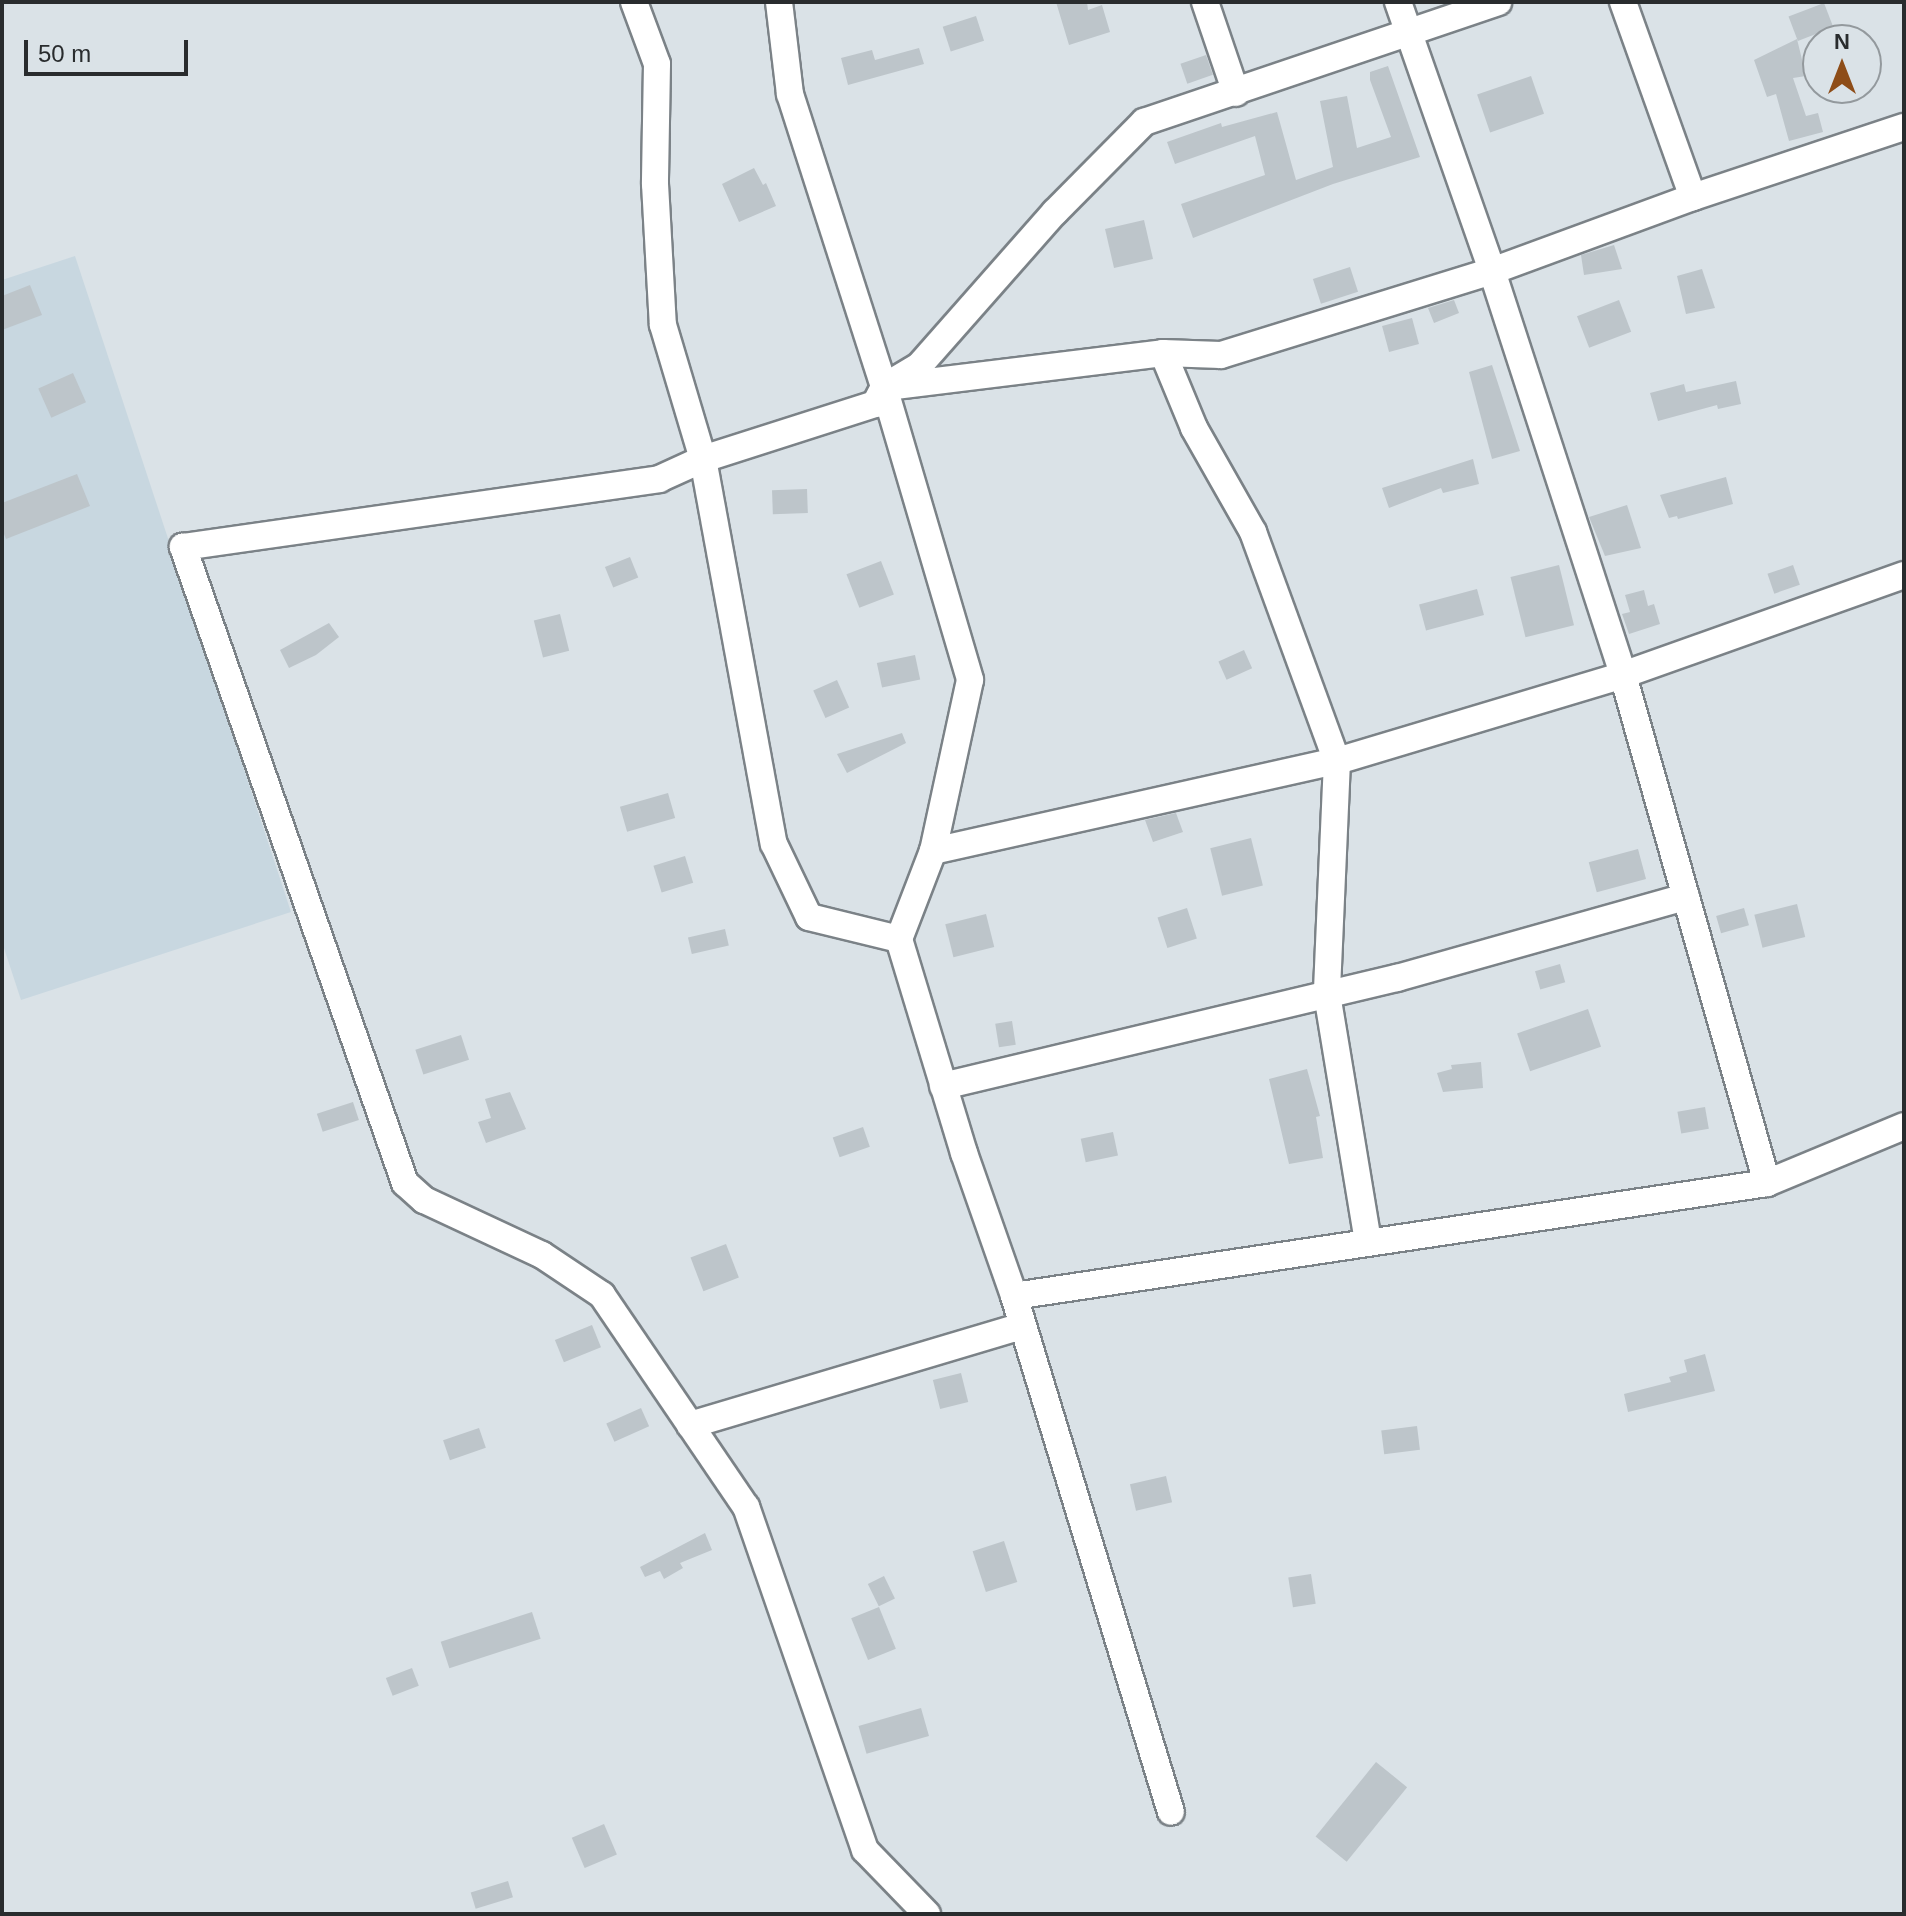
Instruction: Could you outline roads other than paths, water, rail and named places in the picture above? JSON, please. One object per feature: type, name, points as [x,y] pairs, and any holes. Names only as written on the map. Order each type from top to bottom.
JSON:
[{"type":"street","points":[[634,2],[657,64],[655,184],[663,325],[703,459],[774,844],[809,917],[899,939]]},
{"type":"street","points":[[779,2],[790,94],[884,387],[970,680],[933,851],[899,939],[964,1153],[1014,1296],[1171,1812]]},
{"type":"street","points":[[1205,2],[1236,93]]},
{"type":"street","points":[[1398,2],[1492,271],[1623,675],[1767,1183]]},
{"type":"street","points":[[927,1914],[865,1850],[746,1507],[602,1295],[542,1255],[424,1200],[405,1183],[183,547],[659,479],[703,459],[875,404],[884,387],[919,366],[1055,212],[1144,122],[1498,2]]},
{"type":"street","points":[[1623,2],[1693,197]]},
{"type":"street","points":[[884,387],[1163,353],[1221,355],[1492,271],[1693,197],[1904,127]]},
{"type":"street","points":[[1163,353],[1194,428],[1253,532],[1337,761],[1327,994],[1368,1243]]},
{"type":"street","points":[[933,851],[1337,761],[1623,675],[1904,575]]},
{"type":"street","points":[[944,1086],[1327,994],[1686,897]]},
{"type":"street","points":[[1014,1296],[1767,1183],[1904,1126]]},
{"type":"street","points":[[690,1425],[1023,1326]]}]
